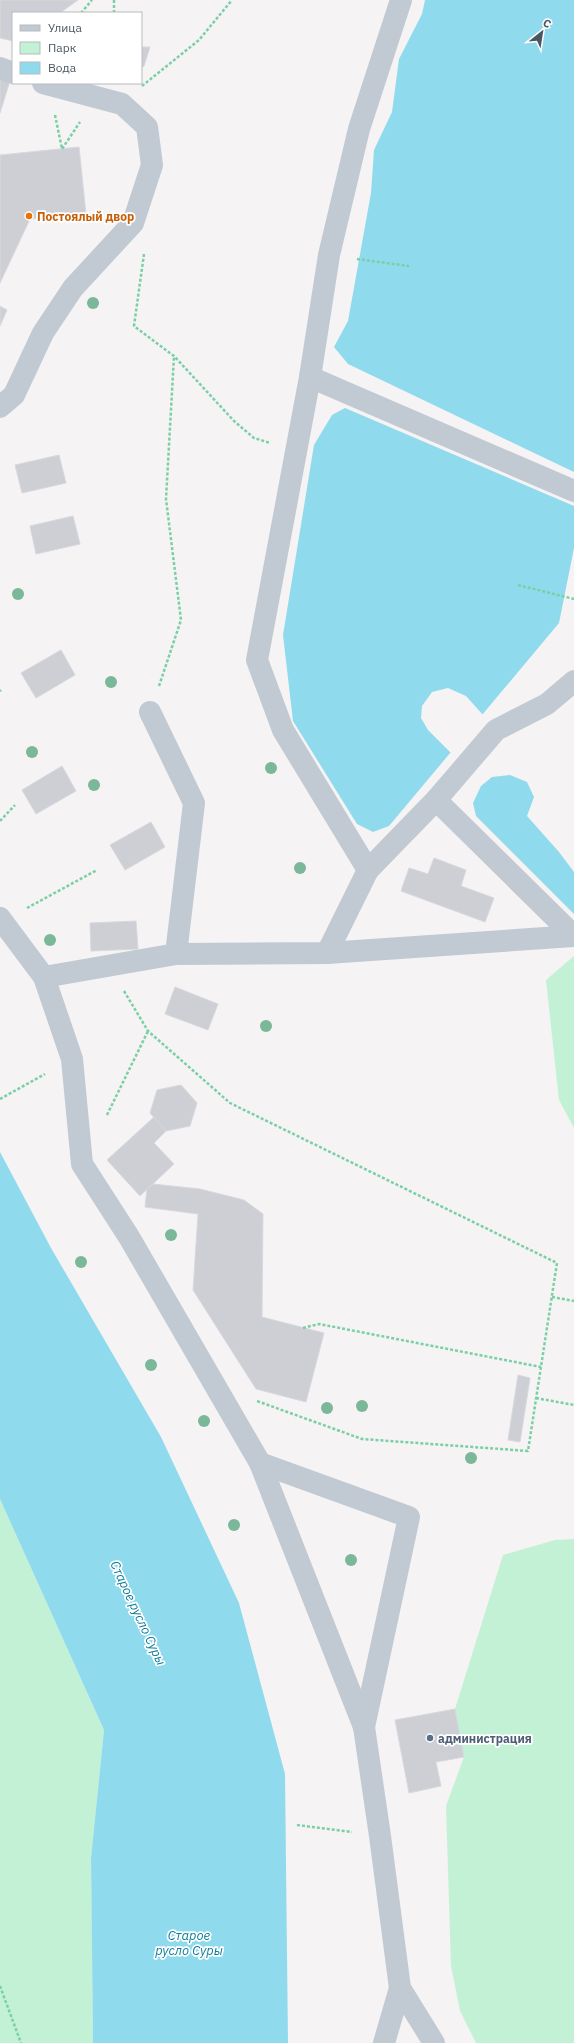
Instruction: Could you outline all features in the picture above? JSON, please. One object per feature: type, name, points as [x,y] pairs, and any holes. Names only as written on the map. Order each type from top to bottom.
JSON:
[{"type":"lane","points":[[368,870],[283,730],[257,660],[310,378],[329,255],[359,129],[400,0]]},
{"type":"lane","points":[[0,68],[12,73]]},
{"type":"lane","points":[[0,407],[14,395],[43,333],[73,288],[133,223],[152,165],[147,127],[122,104],[47,84]]},
{"type":"lane","points":[[310,378],[574,491]]},
{"type":"lane","points":[[327,953],[368,870],[436,800],[496,730],[547,704],[574,681]]},
{"type":"lane","points":[[150,712],[194,803],[176,954]]},
{"type":"lane","points":[[436,800],[574,936]]},
{"type":"lane","points":[[1,920],[44,976],[72,1059],[82,1164],[130,1237],[260,1463],[364,1727],[400,1988],[384,2043]]},
{"type":"lane","points":[[44,976],[108,964],[176,954],[327,953],[574,936]]},
{"type":"lane","points":[[260,1463],[409,1517],[364,1727]]},
{"type":"lane","points":[[400,1988],[434,2043]]},
{"type":"path","points":[[82,12],[92,0]]},
{"type":"path","points":[[114,0],[114,12]]},
{"type":"path","points":[[122,104],[199,40],[232,0]]},
{"type":"path","points":[[133,223],[144,252],[134,326],[174,356],[234,422],[254,438],[273,444]]},
{"type":"path","points":[[329,255],[409,266]]},
{"type":"path","points":[[150,712],[181,620],[166,499],[174,356]]},
{"type":"path","points":[[518,585],[574,598]]},
{"type":"path","points":[[0,821],[15,805]]},
{"type":"path","points":[[1,920],[97,870]]},
{"type":"path","points":[[108,964],[148,1031],[230,1103],[557,1264],[528,1451],[362,1439],[216,1386]]},
{"type":"path","points":[[103,1122],[148,1031]]},
{"type":"path","points":[[0,1099],[72,1059]]},
{"type":"path","points":[[552,1296],[574,1301]]},
{"type":"path","points":[[302,1328],[319,1324],[541,1367]]},
{"type":"path","points":[[536,1398],[574,1405]]},
{"type":"path","points":[[297,1826],[380,1836]]},
{"type":"path","points":[[0,1986],[22,2043]]},
{"type":"green space","points":[[574,956],[574,1128],[559,1100],[546,980]]},
{"type":"green space","points":[[0,1499],[104,1730],[91,1858],[93,2043],[0,2043]]},
{"type":"green space","points":[[574,1539],[574,2043],[476,2043],[460,2011],[451,1966],[446,1806],[464,1757],[455,1709],[503,1555],[555,1540]]},
{"type":"water","points":[[425,0],[574,0],[574,472],[348,364],[334,347],[348,321],[371,193],[374,150],[392,112],[399,59],[422,14]]},
{"type":"water","points":[[345,408],[574,506],[574,548],[559,623],[389,826],[373,832],[357,824],[293,721],[283,635],[314,445],[332,415]]},
{"type":"water","points":[[510,775],[527,782],[534,797],[527,816],[559,852],[574,872],[574,914],[476,816],[473,803],[481,786],[492,777]]},
{"type":"water","name":"Старое русло Суры","points":[[0,1152],[51,1248],[161,1437],[239,1603],[285,1774],[288,2043],[93,2043],[91,1858],[104,1730],[0,1499]]},
{"type":"pier","points":[[448,688],[466,696],[484,716],[452,754],[428,730],[421,718],[422,706],[432,692]]},
{"type":"building","points":[[0,0],[78,0],[61,12],[12,12],[12,41],[0,38]]},
{"type":"building","points":[[142,47],[150,47],[144,66],[142,67]]},
{"type":"building","points":[[0,78],[10,81],[0,113]]},
{"type":"building","name":"Постоялый двор","points":[[79,147],[86,214],[30,219],[0,283],[0,155]]},
{"type":"building","points":[[0,306],[7,310],[0,326]]},
{"type":"building","points":[[59,455],[66,483],[22,493],[15,465]]},
{"type":"building","points":[[73,516],[80,544],[36,554],[30,526]]},
{"type":"building","points":[[61,650],[75,675],[36,698],[21,673]]},
{"type":"building","points":[[62,766],[76,791],[36,814],[22,790]]},
{"type":"building","points":[[151,822],[165,847],[125,870],[110,845]]},
{"type":"building","points":[[434,858],[466,870],[461,886],[494,898],[485,922],[401,891],[409,868],[428,874]]},
{"type":"building","points":[[136,921],[138,949],[91,951],[90,923]]},
{"type":"building","points":[[175,987],[218,1004],[208,1030],[165,1014]]},
{"type":"building","points":[[181,1085],[197,1103],[190,1126],[166,1131],[150,1113],[157,1090]]},
{"type":"building","points":[[154,1117],[166,1131],[154,1143],[174,1164],[140,1196],[107,1160]]},
{"type":"building","points":[[153,1184],[200,1189],[244,1200],[263,1214],[262,1317],[324,1333],[306,1402],[256,1389],[193,1290],[198,1214],[145,1207],[147,1189]]},
{"type":"building","points":[[518,1375],[530,1378],[520,1442],[508,1440]]},
{"type":"building","name":"администрация","points":[[455,1709],[464,1757],[436,1762],[441,1786],[409,1793],[395,1720]]},
{"type":"place","name":"Постоялый двор","points":[[29,216]]},
{"type":"place","name":"администрация","points":[[430,1738]]}]
